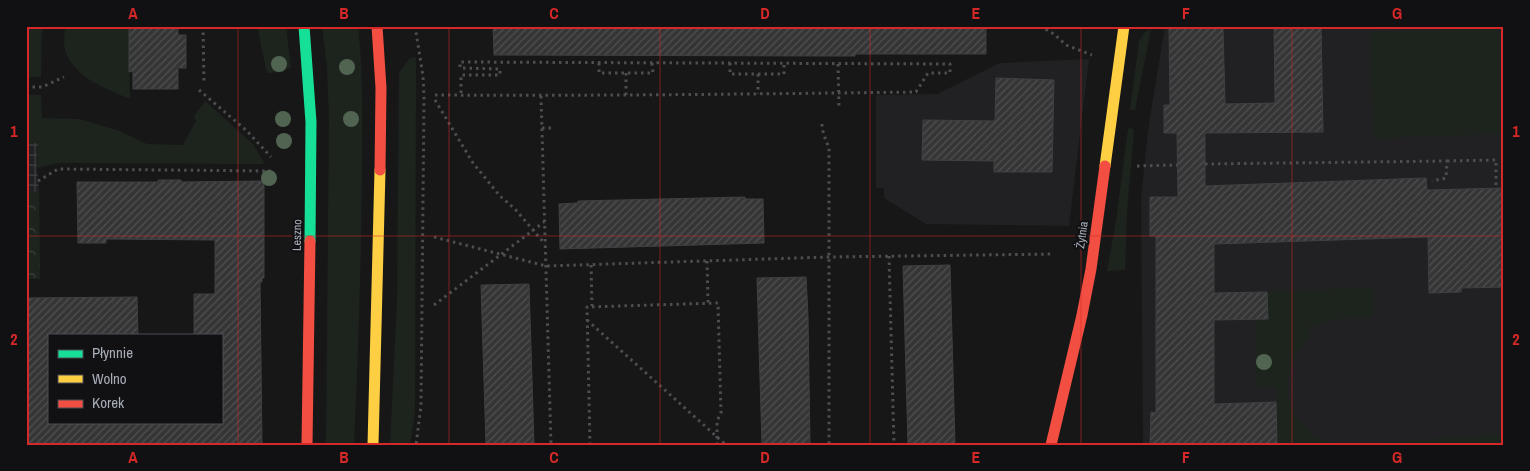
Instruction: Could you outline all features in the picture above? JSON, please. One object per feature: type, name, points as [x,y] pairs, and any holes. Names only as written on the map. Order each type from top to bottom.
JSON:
[{"type":"main road","name":"Leszno","points":[[304,26],[312,122],[308,445]]},
{"type":"main road","points":[[372,445],[379,294],[381,151],[380,68],[377,26]]},
{"type":"main road","name":"Żytnia","points":[[1051,445],[1091,269],[1124,26]]},
{"type":"path","points":[[204,84],[203,26],[252,27]]},
{"type":"path","points":[[416,26],[424,97],[421,406],[416,445]]},
{"type":"path","points":[[1040,26],[1054,34],[1066,45],[1096,56]]},
{"type":"path","points":[[435,95],[541,96],[916,92],[928,73],[950,73],[950,64],[460,62],[460,68],[500,69],[500,75],[461,75],[461,95]]},
{"type":"path","points":[[599,63],[599,73],[653,73],[652,63]]},
{"type":"path","points":[[730,63],[730,74],[784,74],[784,63]]},
{"type":"path","points":[[838,64],[839,109]]},
{"type":"path","points":[[626,73],[626,95]]},
{"type":"path","points":[[758,74],[758,94]]},
{"type":"path","points":[[26,87],[42,87],[64,77]]},
{"type":"path","points":[[199,90],[247,131],[271,157]]},
{"type":"path","points":[[541,96],[551,445]]},
{"type":"path","points":[[435,100],[473,163],[500,196],[515,209],[545,244]]},
{"type":"path","points":[[822,124],[822,131],[826,136],[828,148],[830,445]]},
{"type":"path","points":[[542,128],[554,128]]},
{"type":"path","points":[[1205,164],[1496,160],[1496,188]]},
{"type":"path","points":[[1432,181],[1446,178],[1447,161]]},
{"type":"path","points":[[1137,166],[1177,165]]},
{"type":"path","points":[[38,181],[58,169],[272,171]]},
{"type":"path","points":[[434,306],[545,222]]},
{"type":"path","points":[[434,237],[546,266],[829,257],[1053,254]]},
{"type":"path","points":[[890,256],[894,445]]},
{"type":"path","points":[[707,261],[708,303]]},
{"type":"path","points":[[591,264],[592,306]]},
{"type":"path","points":[[590,445],[587,306],[718,303],[721,413],[716,421],[717,445]]},
{"type":"path","points":[[587,320],[726,445]]},
{"type":"shaded area","points":[[1165,26],[1504,26],[1504,445],[1143,445],[1141,198],[1148,130]],"holes":[[[1254,292],[1267,292],[1268,319],[1255,319]]]},
{"type":"shaded area","points":[[1089,59],[1069,226],[926,224],[884,198],[884,188],[876,188],[876,95],[937,94],[1000,63]]},
{"type":"shaded area","points":[[26,143],[38,143],[37,168],[39,192],[26,192]]},
{"type":"green space","points":[[26,26],[42,26],[41,77],[26,77]]},
{"type":"green space","points":[[65,26],[129,26],[130,99],[92,81],[75,68],[65,50]]},
{"type":"green space","points":[[257,26],[286,26],[291,67],[283,72],[267,73]]},
{"type":"green space","points":[[322,26],[358,26],[360,45],[362,211],[354,445],[326,445],[329,119],[327,68]]},
{"type":"green space","points":[[1504,28],[1504,134],[1373,138],[1370,32]]},
{"type":"green space","points":[[1151,29],[1135,110],[1130,110],[1139,41],[1144,33]]},
{"type":"green space","points":[[416,57],[415,412],[410,445],[390,445],[397,300],[399,72],[410,58]]},
{"type":"green space","points":[[26,95],[41,95],[42,118],[79,119],[117,130],[147,144],[183,145],[196,121],[194,116],[205,101],[253,144],[265,164],[58,163],[37,168],[38,143],[26,143]]},
{"type":"green space","points":[[1128,129],[1134,130],[1127,212],[1125,270],[1107,271],[1116,221]]},
{"type":"green space","points":[[26,192],[39,192],[40,279],[26,279]]},
{"type":"green space","points":[[1373,287],[1373,317],[1326,320],[1327,325],[1309,326],[1309,338],[1299,350],[1292,363],[1289,378],[1288,392],[1291,406],[1297,419],[1307,430],[1321,439],[1351,445],[1277,445],[1276,388],[1255,388],[1255,320],[1268,319],[1267,292]]},
{"type":"green space","points":[[1504,434],[1504,445],[1351,445]]},
{"type":"building","points":[[129,26],[178,26],[178,35],[186,35],[186,68],[178,68],[178,89],[133,89],[133,71],[129,72]]},
{"type":"building","points":[[493,26],[986,26],[986,54],[855,54],[855,56],[494,55]]},
{"type":"building","points":[[1274,26],[1321,26],[1323,132],[1205,133],[1205,186],[1426,178],[1427,190],[1504,188],[1504,287],[1461,288],[1461,292],[1429,293],[1428,237],[1214,244],[1214,293],[1267,292],[1268,319],[1214,320],[1214,404],[1276,402],[1277,445],[1150,445],[1151,412],[1156,413],[1156,236],[1150,236],[1150,197],[1178,197],[1177,133],[1164,133],[1164,105],[1170,105],[1169,29],[1223,28],[1225,104],[1275,103]]},
{"type":"building","points":[[996,78],[1054,80],[1052,172],[994,172],[994,161],[922,160],[923,120],[995,121]]},
{"type":"building","points":[[158,180],[181,180],[181,182],[264,181],[264,278],[260,282],[262,445],[26,445],[26,298],[137,297],[138,334],[48,334],[48,424],[222,424],[222,334],[194,334],[194,294],[215,294],[215,240],[106,239],[106,243],[78,243],[77,182],[158,182]]},
{"type":"building","points":[[745,197],[745,199],[763,199],[764,243],[560,249],[559,204],[578,203],[578,201]]},
{"type":"building","points":[[950,265],[955,445],[908,445],[903,266]]},
{"type":"building","points":[[806,277],[810,445],[762,445],[757,278]]},
{"type":"building","points":[[529,284],[534,445],[486,445],[481,285]]},
{"type":"traffic: fast","points":[[304,26],[311,122],[310,241]]},
{"type":"traffic: slow","points":[[1105,166],[1124,26]]},
{"type":"traffic: slow","points":[[373,445],[380,170]]},
{"type":"traffic: jam","points":[[377,26],[381,88],[380,170]]},
{"type":"traffic: jam","points":[[1051,445],[1091,269],[1105,166]]},
{"type":"traffic: jam","points":[[307,445],[310,241]]}]
